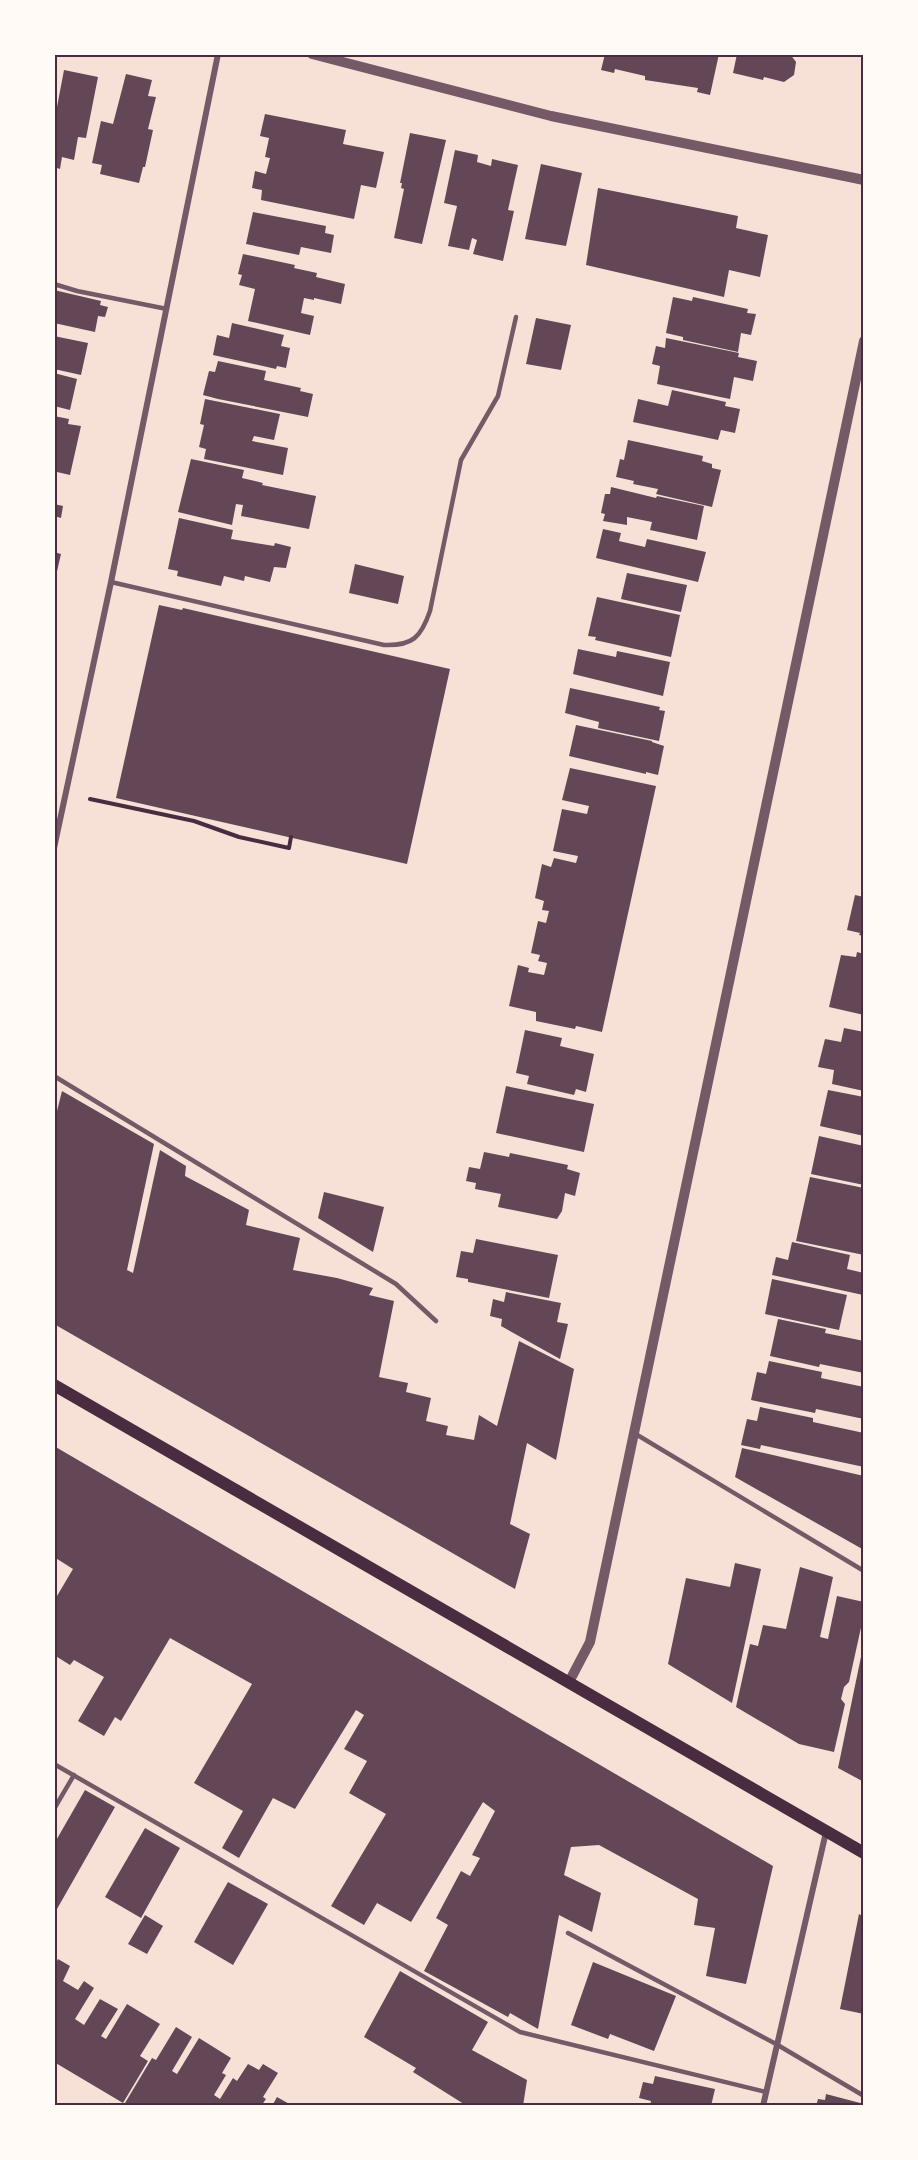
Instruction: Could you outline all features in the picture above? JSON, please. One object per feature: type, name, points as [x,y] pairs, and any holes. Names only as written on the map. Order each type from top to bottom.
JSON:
[{"type":"main road","points":[[54,1385],[864,1853]]},
{"type":"street","points":[[54,848],[111,582],[218,54]]},
{"type":"street","points":[[312,54],[551,116],[864,180]]},
{"type":"street","points":[[569,1682],[590,1642],[864,340]]},
{"type":"street","points":[[763,2106],[826,1831]]},
{"type":"lane","points":[[54,284],[77,291],[167,309]]},
{"type":"lane","points":[[111,582],[384,645],[400,646],[413,639],[423,630],[430,611],[460,460],[498,396],[516,317]]},
{"type":"lane","points":[[54,1076],[396,1284],[436,1321]]},
{"type":"lane","points":[[634,1433],[864,1571]]},
{"type":"lane","points":[[54,1764],[520,2032],[766,2092]]},
{"type":"lane","points":[[54,1809],[74,1775]]},
{"type":"lane","points":[[567,1933],[776,2044],[864,2096]]},
{"type":"path","points":[[90,799],[194,821],[239,837],[289,848],[291,837]]},
{"type":"building","points":[[605,54],[719,54],[710,95],[697,92],[698,88],[645,80],[645,76],[615,69],[614,73],[601,70]]},
{"type":"building","points":[[737,54],[790,54],[796,62],[794,75],[784,82],[733,73]]},
{"type":"building","points":[[64,70],[98,77],[86,138],[78,137],[74,160],[62,157],[60,169],[54,167],[54,106],[57,107]]},
{"type":"building","points":[[126,74],[152,80],[148,96],[156,97],[148,129],[153,130],[139,183],[100,174],[102,165],[92,163],[101,121],[113,124]]},
{"type":"building","points":[[265,114],[346,130],[343,144],[384,152],[376,188],[361,185],[354,219],[261,200],[262,190],[252,188],[255,171],[266,174],[270,158],[265,157],[269,138],[260,136]]},
{"type":"building","points":[[410,133],[446,140],[422,244],[394,238],[404,189],[401,188],[402,183],[400,183]]},
{"type":"building","points":[[455,150],[478,155],[477,162],[491,166],[492,159],[518,165],[508,210],[514,211],[503,261],[473,254],[477,240],[472,238],[469,250],[448,246],[457,206],[444,203]]},
{"type":"building","points":[[541,164],[582,173],[566,246],[525,239]]},
{"type":"building","points":[[598,188],[738,216],[736,228],[768,235],[760,277],[729,270],[724,297],[586,265]]},
{"type":"building","points":[[253,212],[326,226],[325,233],[334,235],[331,253],[301,247],[299,255],[246,244]]},
{"type":"building","points":[[243,254],[295,265],[294,268],[317,273],[316,277],[345,284],[341,304],[304,298],[301,313],[314,316],[310,335],[248,321],[255,289],[239,285],[242,275],[238,274]]},
{"type":"building","points":[[54,290],[101,301],[100,305],[108,307],[105,317],[98,316],[95,332],[54,323]]},
{"type":"building","points":[[673,297],[692,301],[693,297],[748,309],[747,313],[756,314],[751,335],[741,333],[738,352],[683,340],[683,337],[666,333]]},
{"type":"building","points":[[536,318],[571,325],[561,370],[526,364]]},
{"type":"building","points":[[232,323],[284,335],[281,346],[290,348],[286,368],[277,366],[276,369],[213,355],[217,335],[229,338]]},
{"type":"building","points":[[54,336],[88,343],[81,375],[54,369]]},
{"type":"building","points":[[666,338],[739,353],[738,357],[757,361],[753,381],[734,377],[730,399],[657,384],[660,366],[652,364],[656,346],[665,348]]},
{"type":"building","points":[[218,361],[266,371],[264,380],[301,388],[300,391],[313,394],[308,417],[203,395],[209,371],[215,372]]},
{"type":"building","points":[[54,373],[77,379],[70,410],[54,406]]},
{"type":"building","points":[[672,390],[726,402],[725,406],[740,409],[735,433],[721,430],[718,440],[633,422],[638,399],[668,406]]},
{"type":"building","points":[[205,399],[280,414],[274,440],[254,436],[252,441],[288,448],[283,475],[204,459],[206,449],[199,447],[204,425],[200,424]]},
{"type":"building","points":[[54,416],[69,419],[68,424],[81,426],[70,475],[57,472],[55,480]]},
{"type":"building","points":[[628,440],[703,456],[702,461],[712,464],[712,468],[721,470],[712,507],[656,494],[658,489],[633,484],[634,481],[616,477],[620,459],[624,460]]},
{"type":"building","points":[[191,459],[244,470],[242,478],[263,483],[262,485],[316,496],[309,529],[241,516],[243,505],[236,504],[232,525],[178,512]]},
{"type":"building","points":[[611,487],[704,506],[697,540],[650,530],[652,522],[627,517],[627,525],[603,521],[605,514],[601,513],[605,494],[610,494]]},
{"type":"building","points":[[54,504],[63,506],[61,518],[54,516]]},
{"type":"building","points":[[179,518],[233,530],[231,539],[274,546],[275,543],[291,547],[286,568],[274,567],[270,582],[245,576],[244,581],[224,576],[221,586],[177,576],[178,571],[168,569]]},
{"type":"building","points":[[603,529],[621,533],[619,541],[645,547],[647,539],[706,552],[698,582],[596,558]]},
{"type":"building","points":[[54,552],[61,554],[55,580],[54,580]]},
{"type":"building","points":[[355,564],[404,576],[398,604],[349,593]]},
{"type":"building","points":[[627,573],[687,585],[681,612],[621,599]]},
{"type":"building","points":[[597,597],[680,615],[671,657],[595,640],[596,637],[588,636]]},
{"type":"building","points":[[159,605],[182,610],[183,608],[450,669],[407,864],[116,798]]},
{"type":"building","points":[[578,649],[616,657],[617,651],[670,662],[663,696],[573,674]]},
{"type":"building","points":[[570,688],[660,707],[659,710],[665,711],[659,741],[598,728],[599,722],[565,713]]},
{"type":"building","points":[[576,725],[652,741],[664,746],[658,775],[569,756]]},
{"type":"building","points":[[570,768],[656,786],[602,1032],[536,1021],[536,1012],[509,1006],[518,965],[529,968],[528,972],[544,975],[547,963],[538,961],[540,955],[531,953],[538,921],[546,923],[549,911],[542,910],[544,901],[535,898],[542,864],[551,867],[554,858],[576,863],[578,856],[553,851],[562,809],[587,814],[589,806],[562,800]]},
{"type":"building","points":[[855,895],[864,897],[864,936],[847,930]]},
{"type":"building","points":[[857,952],[864,954],[864,1015],[829,1007],[841,955],[856,957]]},
{"type":"building","points":[[844,1028],[864,1032],[864,1091],[832,1084],[834,1070],[818,1067],[825,1039],[841,1042]]},
{"type":"building","points":[[525,1030],[562,1038],[560,1046],[594,1054],[586,1092],[576,1089],[574,1095],[527,1084],[529,1076],[516,1073]]},
{"type":"building","points":[[506,1086],[594,1104],[584,1152],[496,1133]]},
{"type":"building","points":[[828,1090],[864,1097],[864,1136],[820,1126]]},
{"type":"building","points":[[62,1091],[154,1144],[127,1270],[133,1273],[160,1150],[186,1166],[185,1176],[249,1210],[246,1225],[300,1238],[293,1270],[337,1278],[373,1288],[369,1295],[394,1301],[379,1377],[408,1383],[406,1392],[431,1398],[426,1421],[448,1426],[446,1435],[474,1440],[479,1415],[497,1426],[519,1341],[574,1369],[556,1460],[527,1443],[510,1524],[530,1534],[515,1589],[54,1324],[54,1123]]},
{"type":"building","points":[[819,1136],[864,1146],[864,1185],[811,1174]]},
{"type":"building","points":[[484,1152],[509,1157],[510,1153],[568,1165],[567,1169],[580,1173],[575,1196],[565,1193],[562,1211],[557,1219],[498,1207],[501,1194],[475,1189],[476,1183],[466,1181],[469,1167],[480,1169]]},
{"type":"building","points":[[810,1177],[864,1188],[864,1255],[796,1241]]},
{"type":"building","points":[[324,1192],[384,1207],[373,1252],[318,1218]]},
{"type":"building","points":[[476,1239],[558,1255],[549,1298],[468,1282],[468,1279],[456,1277],[461,1251],[473,1253]]},
{"type":"building","points":[[792,1242],[850,1255],[847,1269],[864,1273],[863,1295],[772,1275],[776,1257],[788,1260]]},
{"type":"building","points":[[772,1279],[847,1295],[839,1330],[765,1314]]},
{"type":"building","points":[[506,1292],[561,1303],[557,1322],[568,1324],[560,1359],[501,1326],[502,1319],[490,1316],[493,1299],[504,1302]]},
{"type":"building","points":[[778,1319],[826,1329],[825,1333],[864,1341],[864,1373],[820,1364],[819,1367],[770,1356]]},
{"type":"building","points":[[769,1361],[822,1372],[821,1378],[864,1387],[864,1419],[816,1409],[815,1413],[751,1400],[757,1372],[766,1374]]},
{"type":"building","points":[[760,1407],[813,1418],[813,1422],[864,1433],[864,1467],[761,1445],[760,1449],[741,1445],[747,1419],[757,1421]]},
{"type":"building","points":[[54,1446],[773,1866],[746,1984],[706,1976],[715,1928],[694,1925],[698,1899],[599,1845],[571,1847],[564,1875],[601,1893],[592,1932],[559,1915],[538,2029],[510,2013],[508,2017],[424,1971],[448,1925],[436,1918],[461,1871],[470,1876],[480,1858],[472,1855],[495,1811],[483,1802],[411,1922],[377,1903],[364,1925],[331,1906],[386,1814],[349,1793],[367,1761],[344,1749],[364,1715],[356,1710],[295,1809],[273,1798],[239,1858],[222,1848],[243,1811],[194,1783],[252,1684],[170,1638],[121,1721],[115,1717],[104,1736],[78,1721],[104,1677],[74,1660],[70,1665],[54,1655],[54,1601],[73,1569],[54,1557]]},
{"type":"building","points":[[742,1448],[864,1476],[864,1550],[735,1477]]},
{"type":"building","points":[[735,1563],[761,1569],[732,1703],[668,1664],[686,1578],[730,1587]]},
{"type":"building","points":[[800,1567],[833,1577],[820,1637],[828,1639],[837,1596],[864,1602],[864,1614],[849,1682],[844,1687],[841,1699],[845,1704],[834,1752],[799,1744],[736,1707],[750,1644],[758,1646],[763,1625],[786,1629]]},
{"type":"building","points":[[864,1647],[864,1782],[838,1768]]},
{"type":"building","points":[[85,1790],[115,1807],[57,1909],[54,1907],[54,1844]]},
{"type":"building","points":[[145,1828],[180,1848],[141,1918],[105,1897]]},
{"type":"building","points":[[228,1882],[268,1904],[233,1965],[194,1942]]},
{"type":"building","points":[[859,1914],[864,1917],[864,2014],[840,2009]]},
{"type":"building","points":[[145,1915],[163,1926],[147,1954],[128,1944]]},
{"type":"building","points":[[58,1959],[70,1966],[63,1981],[78,1990],[84,1981],[94,1988],[75,2019],[84,2025],[100,1999],[118,2009],[101,2036],[106,2039],[127,2004],[160,2024],[140,2056],[148,2061],[123,2103],[54,2062],[54,1967]]},
{"type":"building","points":[[593,1962],[676,1996],[654,2051],[610,2034],[608,2039],[571,2025]]},
{"type":"building","points":[[400,1971],[488,2022],[472,2050],[527,2080],[523,2106],[467,2106],[413,2072],[416,2068],[364,2037]]},
{"type":"building","points":[[176,2027],[192,2037],[172,2071],[177,2074],[199,2038],[231,2058],[222,2073],[226,2075],[214,2095],[220,2099],[233,2078],[237,2081],[248,2064],[259,2070],[263,2064],[278,2073],[263,2097],[266,2099],[261,2106],[131,2106],[125,2103],[152,2058],[156,2060]]},
{"type":"building","points":[[655,2076],[715,2089],[711,2106],[650,2106],[651,2101],[639,2098],[643,2082],[653,2084]]},
{"type":"building","points":[[826,2094],[864,2104],[864,2106],[816,2106],[818,2099],[825,2100]]},
{"type":"building","points":[[277,2097],[293,2106],[272,2106]]}]
